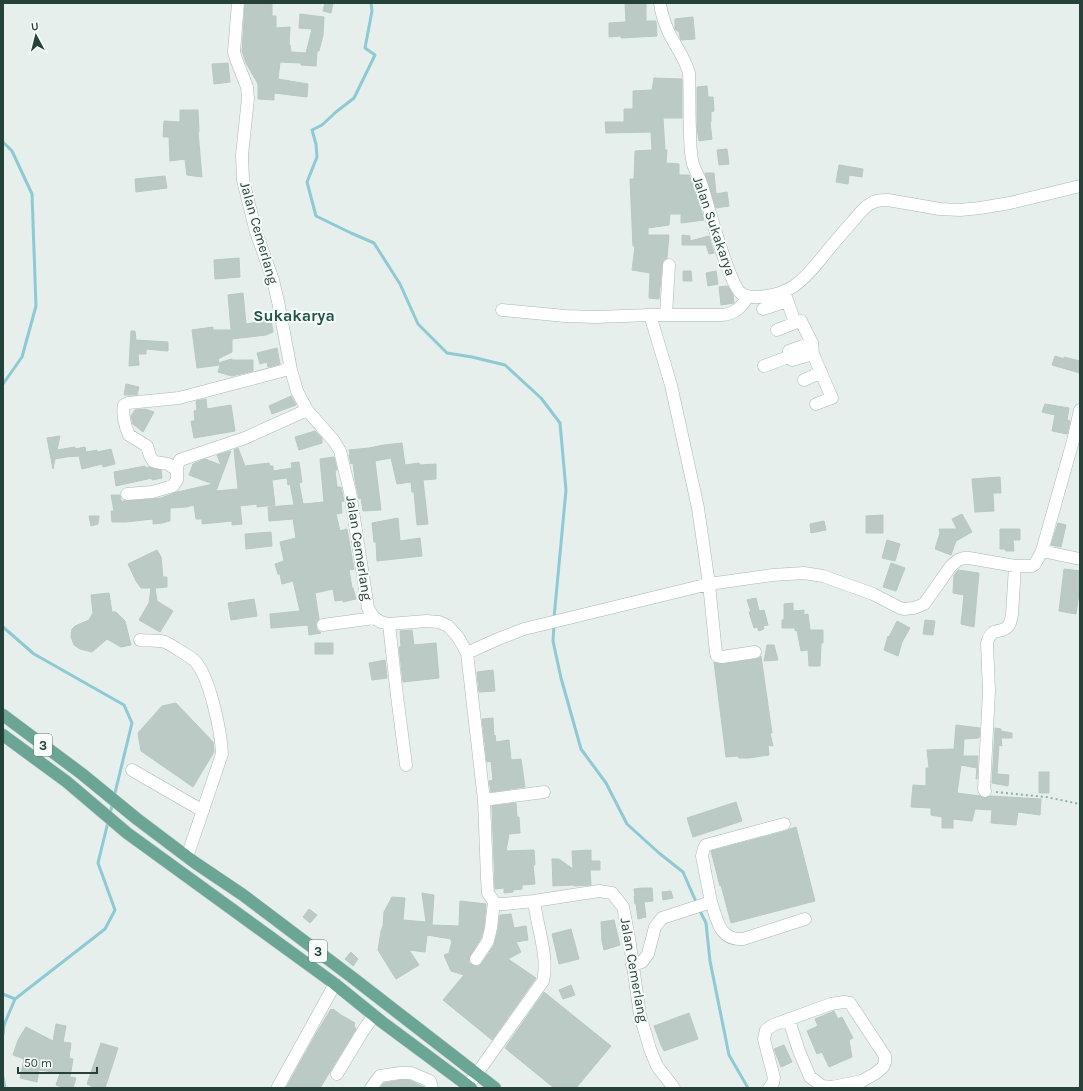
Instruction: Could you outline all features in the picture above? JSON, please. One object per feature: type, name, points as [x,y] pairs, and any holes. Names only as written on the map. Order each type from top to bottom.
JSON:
[{"type":"main road","name":"3","points":[[3,716],[82,774],[137,819],[353,978],[495,1088]]},
{"type":"main road","name":"3","points":[[3,735],[66,782],[128,832],[335,984],[374,1016],[470,1087]]},
{"type":"street","name":"Jalan Cemerlang","points":[[238,3],[234,52],[247,87],[248,98],[242,155],[243,180],[256,232],[273,280],[290,366],[297,391],[307,410],[334,441],[340,451],[350,492],[368,608],[374,618],[389,624],[426,621],[439,622],[448,626],[458,637],[467,653],[484,800],[486,878],[488,893],[494,902],[498,904],[534,901],[599,891],[612,893],[623,906],[640,1015],[650,1049],[657,1066],[674,1088]]},
{"type":"street","name":"Jalan Sukakarya","points":[[660,3],[669,33],[686,64],[689,73],[690,143],[692,164],[702,184],[714,228],[730,276],[741,293],[748,296]]},
{"type":"street","points":[[763,309],[786,296],[794,286],[804,278],[859,213],[874,202],[888,200],[940,209],[960,210],[1010,203],[1078,187]]},
{"type":"street","points":[[666,315],[669,265]]},
{"type":"street","points":[[502,310],[565,316],[596,317],[727,315],[733,313],[741,307],[748,296],[786,296]]},
{"type":"street","points":[[786,296],[796,323]]},
{"type":"street","points":[[650,315],[671,385],[698,508],[709,584],[713,637],[716,653],[717,656],[722,657],[755,652]]},
{"type":"street","points":[[777,330],[801,321],[820,373],[832,398],[816,404]]},
{"type":"street","points":[[764,366],[791,356],[789,351],[812,348]]},
{"type":"street","points":[[177,470],[168,464],[155,462],[150,456],[147,446],[129,435],[124,416],[124,405],[128,403],[179,398],[282,371],[290,366]]},
{"type":"street","points":[[804,380],[820,373]]},
{"type":"street","points":[[127,494],[152,492],[173,486],[177,480],[177,466],[180,460],[245,438],[307,410]]},
{"type":"street","points":[[467,653],[524,629],[709,584],[773,575],[804,573],[813,574],[823,576],[873,594],[900,608],[909,609],[924,604],[950,566],[964,558],[980,559],[1015,566],[1032,566],[1035,564],[1042,551],[1073,441],[1080,410]]},
{"type":"street","points":[[1042,551],[1080,559]]},
{"type":"street","points":[[985,791],[989,691],[987,644],[991,634],[1009,626],[1012,615],[1015,566]]},
{"type":"street","points":[[323,625],[374,618]]},
{"type":"street","points":[[389,624],[406,765]]},
{"type":"street","points":[[140,640],[164,642],[194,660],[205,677],[212,698],[222,744],[222,754],[187,856]]},
{"type":"street","points":[[132,770],[203,811]]},
{"type":"street","points":[[484,800],[544,792]]},
{"type":"street","points":[[784,824],[706,845],[702,856],[711,902],[720,929],[728,936],[736,940],[805,919]]},
{"type":"street","points":[[470,1087],[477,1074],[542,981],[545,973],[545,962],[534,901]]},
{"type":"street","points":[[476,959],[488,941],[490,935],[494,902]]},
{"type":"street","points":[[632,965],[642,962],[648,954],[655,927],[662,918],[711,902]]},
{"type":"street","points":[[278,1087],[335,984]]},
{"type":"street","points":[[768,1088],[773,1083],[774,1078],[764,1039],[766,1030],[773,1025],[831,1004],[844,1002],[850,1003],[884,1056],[885,1062],[883,1067],[876,1073],[862,1081],[832,1087],[822,1086],[810,1077],[799,1052],[789,1020]]},
{"type":"street","points":[[337,1074],[363,1031],[374,1016]]},
{"type":"street","points":[[371,1088],[380,1076],[400,1073],[411,1073],[431,1084],[442,1066]]},
{"type":"path","points":[[985,791],[1046,797],[1080,804]]},
{"type":"building","points":[[245,3],[272,3],[272,16],[276,16],[276,28],[290,27],[289,45],[291,52],[306,53],[312,29],[299,28],[300,14],[324,17],[323,35],[319,51],[317,51],[316,66],[301,65],[301,63],[280,62],[278,79],[308,84],[307,97],[274,93],[274,100],[258,99],[258,84],[246,63],[242,51]]},
{"type":"building","points":[[325,3],[333,3],[331,13],[323,11]]},
{"type":"building","points":[[625,3],[646,3],[646,21],[656,21],[657,36],[621,38],[621,36],[609,37],[609,23],[626,22]]},
{"type":"building","points":[[693,17],[695,39],[681,40],[679,32],[675,29],[675,19]]},
{"type":"building","points":[[228,63],[230,82],[214,84],[212,64]]},
{"type":"building","points":[[654,78],[682,79],[682,118],[663,118],[665,150],[667,150],[666,163],[679,164],[679,175],[689,175],[694,185],[704,220],[681,223],[681,214],[670,214],[669,225],[648,228],[648,235],[669,235],[667,258],[663,261],[662,265],[659,299],[649,298],[650,273],[632,270],[635,246],[633,246],[630,179],[634,179],[635,151],[652,150],[651,132],[606,133],[605,122],[624,122],[624,109],[633,109],[633,91],[652,90]]},
{"type":"building","points":[[707,86],[708,97],[713,97],[714,111],[711,112],[710,122],[712,139],[699,141],[697,128],[697,87]]},
{"type":"building","points":[[180,110],[198,110],[198,132],[202,177],[187,175],[185,159],[170,161],[169,137],[163,137],[164,121],[180,122]]},
{"type":"building","points":[[727,149],[729,164],[719,165],[717,150]]},
{"type":"building","points":[[839,165],[863,169],[862,177],[849,175],[848,184],[836,182]]},
{"type":"building","points":[[705,173],[714,173],[716,194],[727,192],[729,206],[716,208]]},
{"type":"building","points":[[165,176],[167,188],[136,192],[135,179]]},
{"type":"building","points":[[682,235],[690,236],[690,241],[709,236],[714,253],[709,254],[706,245],[682,245]]},
{"type":"building","points":[[239,258],[240,277],[215,279],[214,260]]},
{"type":"building","points":[[683,271],[691,271],[692,281],[683,281]]},
{"type":"building","points":[[716,271],[718,284],[708,286],[706,273]]},
{"type":"building","points":[[728,286],[733,295],[734,303],[721,305],[719,287]]},
{"type":"building","points":[[243,293],[246,324],[271,320],[273,332],[266,335],[232,339],[232,352],[218,359],[220,365],[197,368],[192,330],[213,327],[213,330],[231,330],[228,295]]},
{"type":"building","points":[[131,331],[135,331],[136,340],[168,342],[168,351],[146,349],[146,354],[138,354],[139,365],[129,366]]},
{"type":"building","points":[[277,348],[280,364],[268,367],[267,362],[260,364],[257,353]]},
{"type":"building","points":[[1055,356],[1080,361],[1080,373],[1052,365]]},
{"type":"building","points":[[232,359],[253,360],[253,371],[232,376],[218,372],[221,362]]},
{"type":"building","points":[[126,384],[139,387],[137,395],[124,395]]},
{"type":"building","points":[[291,396],[296,405],[272,414],[269,406]]},
{"type":"building","points":[[206,399],[207,409],[231,405],[235,431],[194,438],[191,421],[195,421],[194,411],[197,410],[196,401]]},
{"type":"building","points":[[1045,404],[1069,408],[1067,420],[1070,421],[1067,434],[1052,431],[1055,415],[1042,412]]},
{"type":"building","points":[[145,409],[154,412],[143,432],[133,424],[131,416],[135,410]]},
{"type":"building","points":[[315,431],[322,438],[322,443],[299,450],[295,437]]},
{"type":"building","points":[[60,436],[57,450],[85,447],[86,452],[97,450],[97,452],[111,449],[115,464],[103,467],[102,464],[82,469],[79,456],[66,457],[55,459],[53,469],[47,438]]},
{"type":"building","points":[[402,443],[405,465],[419,463],[420,465],[436,464],[436,479],[423,480],[428,524],[417,525],[414,492],[412,492],[411,482],[397,484],[391,458],[375,461],[381,510],[363,511],[361,498],[359,499],[353,463],[351,464],[349,450]]},
{"type":"building","points":[[238,448],[245,466],[269,463],[270,466],[273,466],[273,471],[292,468],[291,463],[299,462],[302,482],[299,483],[303,504],[324,502],[320,459],[334,457],[337,470],[335,471],[337,487],[341,487],[344,501],[341,502],[342,513],[336,514],[340,531],[347,529],[354,569],[349,570],[352,588],[356,599],[343,602],[343,600],[335,601],[333,589],[315,593],[319,619],[316,622],[316,626],[317,630],[321,633],[309,635],[308,625],[271,628],[270,614],[300,611],[293,581],[282,584],[280,574],[278,574],[275,564],[284,561],[280,542],[296,538],[293,519],[269,521],[268,507],[294,505],[290,484],[288,485],[287,478],[272,480],[275,505],[257,507],[257,504],[240,506],[242,524],[232,525],[232,521],[202,524],[202,519],[196,519],[194,505],[170,508],[170,521],[162,523],[153,524],[153,519],[112,522],[111,511],[114,511],[111,495],[120,495],[121,501],[153,499],[213,484],[189,475],[193,464],[205,459],[221,465],[217,455],[231,451],[216,491],[238,489],[234,450]]},
{"type":"building","points":[[145,466],[145,468],[149,467],[161,470],[162,478],[152,480],[152,478],[116,486],[114,472]]},
{"type":"building","points":[[1000,477],[1001,493],[993,493],[994,511],[975,512],[972,479]]},
{"type":"building","points":[[962,514],[972,532],[956,541],[951,555],[935,549],[940,533],[939,529],[957,529],[952,519]]},
{"type":"building","points":[[883,515],[883,533],[866,533],[866,516]]},
{"type":"building","points":[[89,516],[99,516],[98,524],[91,526]]},
{"type":"building","points":[[398,518],[400,541],[420,538],[422,556],[377,561],[376,542],[374,542],[372,523]]},
{"type":"building","points":[[824,521],[826,530],[811,533],[810,524]]},
{"type":"building","points":[[1058,523],[1066,525],[1061,547],[1051,545]]},
{"type":"building","points":[[1000,529],[1020,529],[1020,540],[1013,540],[1014,551],[1000,549]]},
{"type":"building","points":[[271,532],[272,546],[246,549],[245,534]]},
{"type":"building","points":[[887,540],[900,544],[895,561],[882,558]]},
{"type":"building","points":[[157,550],[161,557],[163,577],[167,577],[167,587],[155,588],[157,601],[173,611],[160,632],[139,620],[149,603],[151,588],[141,588],[128,564]]},
{"type":"building","points":[[891,563],[905,568],[896,591],[883,587]]},
{"type":"building","points":[[1064,569],[1080,571],[1080,587],[1076,614],[1059,611]]},
{"type":"building","points":[[958,570],[979,573],[974,627],[961,624],[964,595],[953,593],[954,575]]},
{"type":"building","points":[[109,593],[112,612],[116,612],[125,621],[131,645],[121,647],[107,639],[92,652],[80,649],[74,645],[71,637],[72,629],[75,626],[89,620],[93,613],[91,595]]},
{"type":"building","points":[[756,598],[759,611],[764,610],[768,625],[763,626],[764,629],[759,631],[757,627],[754,628],[747,600]]},
{"type":"building","points":[[254,599],[257,616],[231,620],[228,603]]},
{"type":"building","points":[[793,603],[793,611],[804,610],[804,615],[808,614],[810,630],[823,630],[820,666],[809,666],[808,650],[801,651],[797,630],[795,631],[795,628],[782,628],[782,620],[784,620],[784,604]]},
{"type":"building","points":[[925,620],[935,621],[933,635],[923,634]]},
{"type":"building","points":[[897,621],[910,628],[902,642],[898,656],[884,650],[888,636],[889,637]]},
{"type":"building","points":[[412,630],[414,645],[436,643],[439,678],[403,682],[399,647],[401,647],[400,631]]},
{"type":"building","points":[[315,643],[333,643],[333,654],[315,654]]},
{"type":"building","points":[[767,645],[774,645],[778,660],[764,661]]},
{"type":"building","points":[[761,656],[772,733],[770,733],[773,746],[768,745],[769,755],[749,758],[739,758],[738,756],[726,757],[714,662],[723,664],[756,659]]},
{"type":"building","points":[[385,660],[387,678],[372,680],[369,663]]},
{"type":"building","points":[[493,670],[495,691],[479,692],[477,672]]},
{"type":"building","points":[[176,703],[213,742],[214,752],[193,787],[141,751],[138,733],[162,706]]},
{"type":"building","points":[[493,718],[494,736],[495,735],[496,742],[509,740],[511,760],[521,759],[525,787],[491,792],[489,781],[493,780],[491,761],[487,762],[482,719]]},
{"type":"building","points":[[956,725],[980,728],[979,738],[964,739],[963,756],[978,756],[977,779],[977,768],[961,765],[957,793],[985,798],[990,796],[1041,799],[1040,815],[1018,812],[1016,825],[991,823],[992,810],[975,809],[972,821],[953,819],[953,828],[942,828],[942,817],[931,815],[931,808],[911,807],[913,785],[926,786],[926,768],[929,768],[927,750],[954,749]]},
{"type":"building","points":[[995,728],[1012,733],[1012,738],[1001,738],[1002,746],[999,745],[997,774],[1009,775],[1008,786],[992,783]]},
{"type":"building","points":[[1039,772],[1049,772],[1049,793],[1039,793]]},
{"type":"building","points":[[736,802],[742,821],[693,837],[687,818]]},
{"type":"building","points":[[516,803],[520,833],[509,834],[506,851],[534,850],[535,865],[533,865],[535,884],[522,885],[522,889],[504,893],[504,888],[495,889],[492,806]]},
{"type":"building","points":[[796,827],[815,901],[731,923],[711,851]]},
{"type":"building","points":[[591,850],[591,861],[600,861],[600,870],[590,870],[591,885],[553,886],[552,859],[559,859],[573,869],[572,851]]},
{"type":"building","points":[[652,888],[653,901],[644,902],[646,917],[638,919],[634,889]]},
{"type":"building","points":[[671,891],[673,898],[663,900],[662,892]]},
{"type":"building","points":[[422,893],[434,895],[432,925],[459,926],[460,901],[486,904],[484,927],[481,938],[469,958],[469,963],[475,966],[479,966],[482,963],[494,945],[500,915],[511,914],[514,928],[526,926],[528,940],[516,942],[521,952],[508,959],[536,978],[492,1040],[443,1000],[464,975],[451,971],[444,955],[449,953],[452,941],[451,939],[427,935],[425,952],[409,950],[419,965],[396,979],[378,950],[384,912],[392,897],[405,898],[403,920],[426,922]]},
{"type":"building","points":[[309,909],[317,915],[310,923],[303,917]]},
{"type":"building","points":[[614,920],[620,945],[604,950],[601,922]]},
{"type":"building","points":[[571,929],[579,959],[559,964],[552,934]]},
{"type":"building","points":[[351,952],[358,959],[353,966],[345,959]]},
{"type":"building","points":[[571,985],[575,995],[563,999],[559,990]]},
{"type":"building","points":[[544,992],[611,1046],[576,1088],[554,1088],[505,1048]]},
{"type":"building","points":[[331,1009],[355,1023],[354,1026],[356,1029],[320,1088],[286,1088],[317,1032]]},
{"type":"building","points":[[834,1011],[838,1019],[842,1017],[853,1038],[849,1040],[852,1057],[829,1067],[822,1052],[817,1054],[807,1031],[818,1026],[815,1019]]},
{"type":"building","points":[[689,1013],[698,1039],[664,1051],[654,1026]]},
{"type":"building","points":[[56,1024],[66,1026],[63,1042],[71,1043],[69,1058],[73,1059],[70,1077],[76,1078],[73,1088],[62,1088],[56,1085],[60,1073],[39,1070],[37,1082],[20,1078],[24,1059],[13,1055],[18,1040],[26,1027],[53,1041]]},
{"type":"building","points":[[101,1043],[118,1048],[105,1088],[95,1088],[87,1084]]},
{"type":"building","points":[[784,1045],[792,1062],[781,1067],[774,1049]]},
{"type":"building","points":[[409,1080],[424,1088],[380,1088],[384,1083]]},
{"type":"waterway","points":[[371,3],[372,11],[365,48],[375,55],[354,98],[322,125],[312,130],[316,144],[317,157],[307,182],[316,216],[374,243],[400,284],[418,324],[447,353],[505,365],[541,398],[560,423],[566,490],[554,618]]},
{"type":"waterway","points":[[3,142],[12,151],[32,194],[36,306],[22,357],[3,384]]},
{"type":"waterway","points":[[554,625],[553,641],[561,678],[581,749],[606,783],[627,824],[683,872],[697,904]]},
{"type":"waterway","points":[[3,627],[34,654],[124,705],[132,723],[114,797]]},
{"type":"waterway","points":[[110,814],[113,802]]},
{"type":"waterway","points":[[3,1034],[4,1025],[15,999],[105,929],[115,910],[98,863],[108,822]]},
{"type":"waterway","points":[[699,909],[706,923],[710,961],[729,1055],[748,1088]]},
{"type":"waterway","points":[[3,994],[15,999]]},
{"type":"waterway","points":[[3,1077],[5,1088]]},
{"type":"district","name":"Sukakarya","points":[[294,315]]}]
